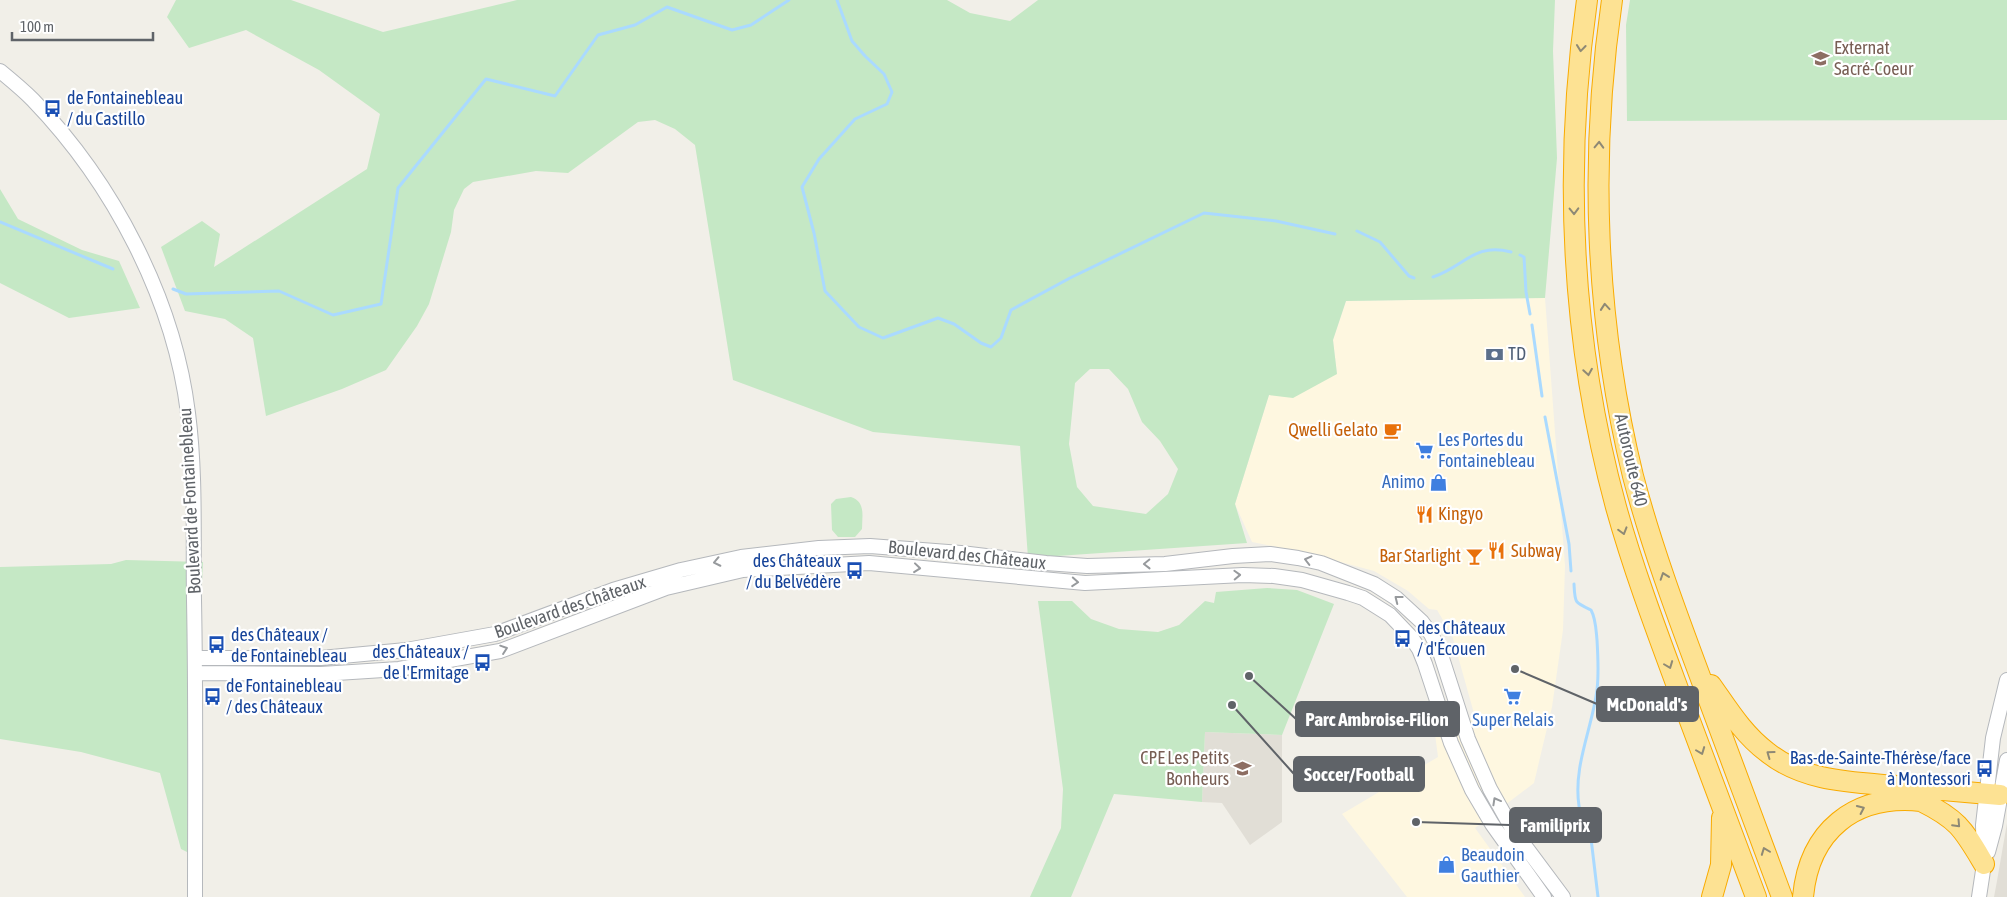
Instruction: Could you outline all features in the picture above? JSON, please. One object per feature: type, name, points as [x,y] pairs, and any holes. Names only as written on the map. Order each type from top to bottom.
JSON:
[{"type":"highway","name":"Autoroute 640","points":[[1587,0],[1577,88],[1574,199],[1578,288],[1594,405],[1610,482],[1631,557],[1654,625],[1756,897]]},
{"type":"highway","name":"Autoroute 640","points":[[1612,0],[1605,57],[1599,147],[1600,231],[1605,316],[1618,402],[1633,475],[1652,543],[1782,897]]},
{"type":"highway","points":[[1693,658],[1749,736],[1768,753],[1789,766],[1813,775],[1841,781],[1993,799]]},
{"type":"highway","points":[[1803,897],[1805,880],[1812,856],[1825,836],[1837,823],[1852,813],[1875,803],[1898,800],[1993,799]]},
{"type":"highway","points":[[1920,801],[1945,813],[1956,822],[1984,864]]},
{"type":"highway","points":[[1712,897],[1721,865],[1722,807]]},
{"type":"street","name":"Boulevard de Fontainebleau","points":[[0,71],[33,100],[71,144],[106,192],[133,240],[158,296],[178,358],[188,413],[193,486],[195,897]]},
{"type":"street","name":"Boulevard des Châteaux","points":[[195,658],[321,658],[424,647],[495,634],[613,590],[680,570],[741,557],[819,548],[870,546],[961,553],[1046,564],[1087,566],[1165,564],[1233,556],[1270,554],[1298,558],[1320,563],[1381,587],[1410,609],[1427,628],[1440,652],[1468,739],[1490,790],[1513,830],[1563,897]]},
{"type":"street","name":"Boulevard des Châteaux","points":[[195,673],[321,674],[399,669],[500,651],[666,588],[743,570],[869,563],[1085,583],[1243,575],[1274,576],[1302,580],[1348,592],[1363,598],[1390,615],[1411,637],[1419,648],[1426,664],[1451,743],[1472,790],[1492,824],[1544,897]]},
{"type":"street","points":[[1993,799],[1995,729],[2007,680]]},
{"type":"street","points":[[1979,897],[1984,864],[1983,825],[1993,799],[2005,778],[2007,760]]},
{"type":"shaded area","points":[[1545,298],[1565,566],[1563,630],[1552,707],[1534,783],[1475,828],[1525,897],[1407,897],[1342,814],[1438,757],[1435,734],[1475,717],[1452,635],[1437,610],[1429,609],[1408,591],[1374,571],[1307,553],[1252,542],[1235,504],[1269,395],[1337,374],[1333,340],[1346,301]]},
{"type":"shaded area","name":"CPE Les Petits Bonheurs","points":[[1205,732],[1282,735],[1282,822],[1250,845],[1222,803],[1202,802]]},
{"type":"shaded area","points":[[2007,823],[2007,897],[1994,897],[1997,881]]},
{"type":"green space","points":[[176,0],[291,0],[383,32],[517,0],[947,0],[970,13],[1010,21],[1038,0],[1555,0],[1553,51],[1557,158],[1545,298],[1346,301],[1333,340],[1337,374],[1293,398],[1269,395],[1235,504],[1247,543],[1028,558],[1020,446],[873,432],[733,380],[695,145],[675,129],[655,120],[638,122],[568,173],[536,171],[473,182],[464,189],[454,210],[451,232],[429,304],[417,326],[386,370],[342,389],[266,416],[253,338],[225,319],[185,311],[161,247],[202,221],[220,234],[214,267],[367,169],[380,114],[319,70],[246,30],[189,48],[167,17]],"holes":[[[1090,369],[1109,369],[1128,389],[1142,422],[1160,441],[1178,469],[1168,494],[1146,514],[1093,506],[1077,487],[1069,444],[1075,383]]]},
{"type":"green space","name":"Externat Sacré-Coeur","points":[[1630,0],[2007,0],[2007,120],[1627,121],[1626,25]]},
{"type":"green space","points":[[0,189],[18,219],[82,250],[119,261],[140,308],[69,318],[0,283]]},
{"type":"green space","points":[[851,497],[856,499],[861,506],[862,529],[855,537],[838,537],[832,530],[831,504],[836,499]]},
{"type":"green space","points":[[126,560],[203,562],[198,672],[195,856],[181,849],[160,773],[81,752],[0,739],[0,567],[111,564]]},
{"type":"green space","points":[[1267,588],[1297,590],[1334,604],[1282,735],[1205,732],[1202,802],[1114,794],[1071,897],[1030,897],[1061,828],[1063,789],[1038,601],[1072,601],[1091,619],[1119,629],[1158,632],[1179,625],[1205,601],[1214,603],[1216,592]]},
{"type":"waterway","points":[[173,289],[186,294],[279,291],[333,315],[381,304],[398,188],[486,79],[555,96],[598,35],[635,25],[667,7],[732,30],[751,25],[789,0]]},
{"type":"waterway","points":[[837,0],[852,41],[884,74],[892,92],[887,104],[855,119],[819,159],[802,187],[814,233],[825,291],[859,327],[883,338],[938,318],[954,324],[981,343],[991,347],[1001,338],[1011,310],[1070,278],[1204,213],[1276,221],[1335,234]]},
{"type":"waterway","points":[[0,222],[113,269]]},
{"type":"waterway","points":[[1357,231],[1380,242],[1409,276],[1414,278]]},
{"type":"waterway","points":[[1433,277],[1444,273],[1478,253],[1488,250],[1511,252]]},
{"type":"waterway","points":[[1520,255],[1524,257],[1526,292],[1530,314]]},
{"type":"waterway","points":[[1532,325],[1542,396]]},
{"type":"waterway","points":[[1545,417],[1569,544],[1571,571]]},
{"type":"waterway","points":[[1574,584],[1576,601],[1593,613],[1597,640],[1597,690],[1581,762],[1578,791],[1580,809],[1590,830],[1598,897]]},
{"type":"place","name":"Externat Sacré-Coeur","points":[[1820,58]]},
{"type":"place","name":"de Fontainebleau / du Castillo","points":[[53,108]]},
{"type":"place","name":"TD","points":[[1494,354]]},
{"type":"place","name":"Qwelli Gelato","points":[[1392,430]]},
{"type":"place","name":"Les Portes du Fontainebleau","points":[[1424,450]]},
{"type":"place","name":"Animo","points":[[1439,482]]},
{"type":"place","name":"Kingyo","points":[[1424,514]]},
{"type":"place","name":"Subway","points":[[1497,551]]},
{"type":"place","name":"Bar Starlight","points":[[1475,556]]},
{"type":"place","name":"des Châteaux / du Belvédère","points":[[855,571]]},
{"type":"place","name":"des Châteaux / d'Écouen","points":[[1403,638]]},
{"type":"place","name":"des Châteaux / de Fontainebleau","points":[[217,645]]},
{"type":"place","name":"des Châteaux / de l'Ermitage","points":[[483,662]]},
{"type":"place","name":"McDonald's","points":[[1515,669]]},
{"type":"place","name":"Parc Ambroise-Filion","points":[[1249,676]]},
{"type":"place","name":"de Fontainebleau / des Châteaux","points":[[212,696]]},
{"type":"place","name":"Super Relais","points":[[1513,697]]},
{"type":"place","name":"Soccer/Football","points":[[1232,705]]},
{"type":"place","name":"CPE Les Petits Bonheurs","points":[[1243,768]]},
{"type":"place","name":"Bas-de-Sainte-Thérèse/face à Montessori","points":[[1985,768]]},
{"type":"place","name":"Familiprix","points":[[1416,822]]},
{"type":"place","name":"Beaudoin Gauthier","points":[[1447,865]]}]
